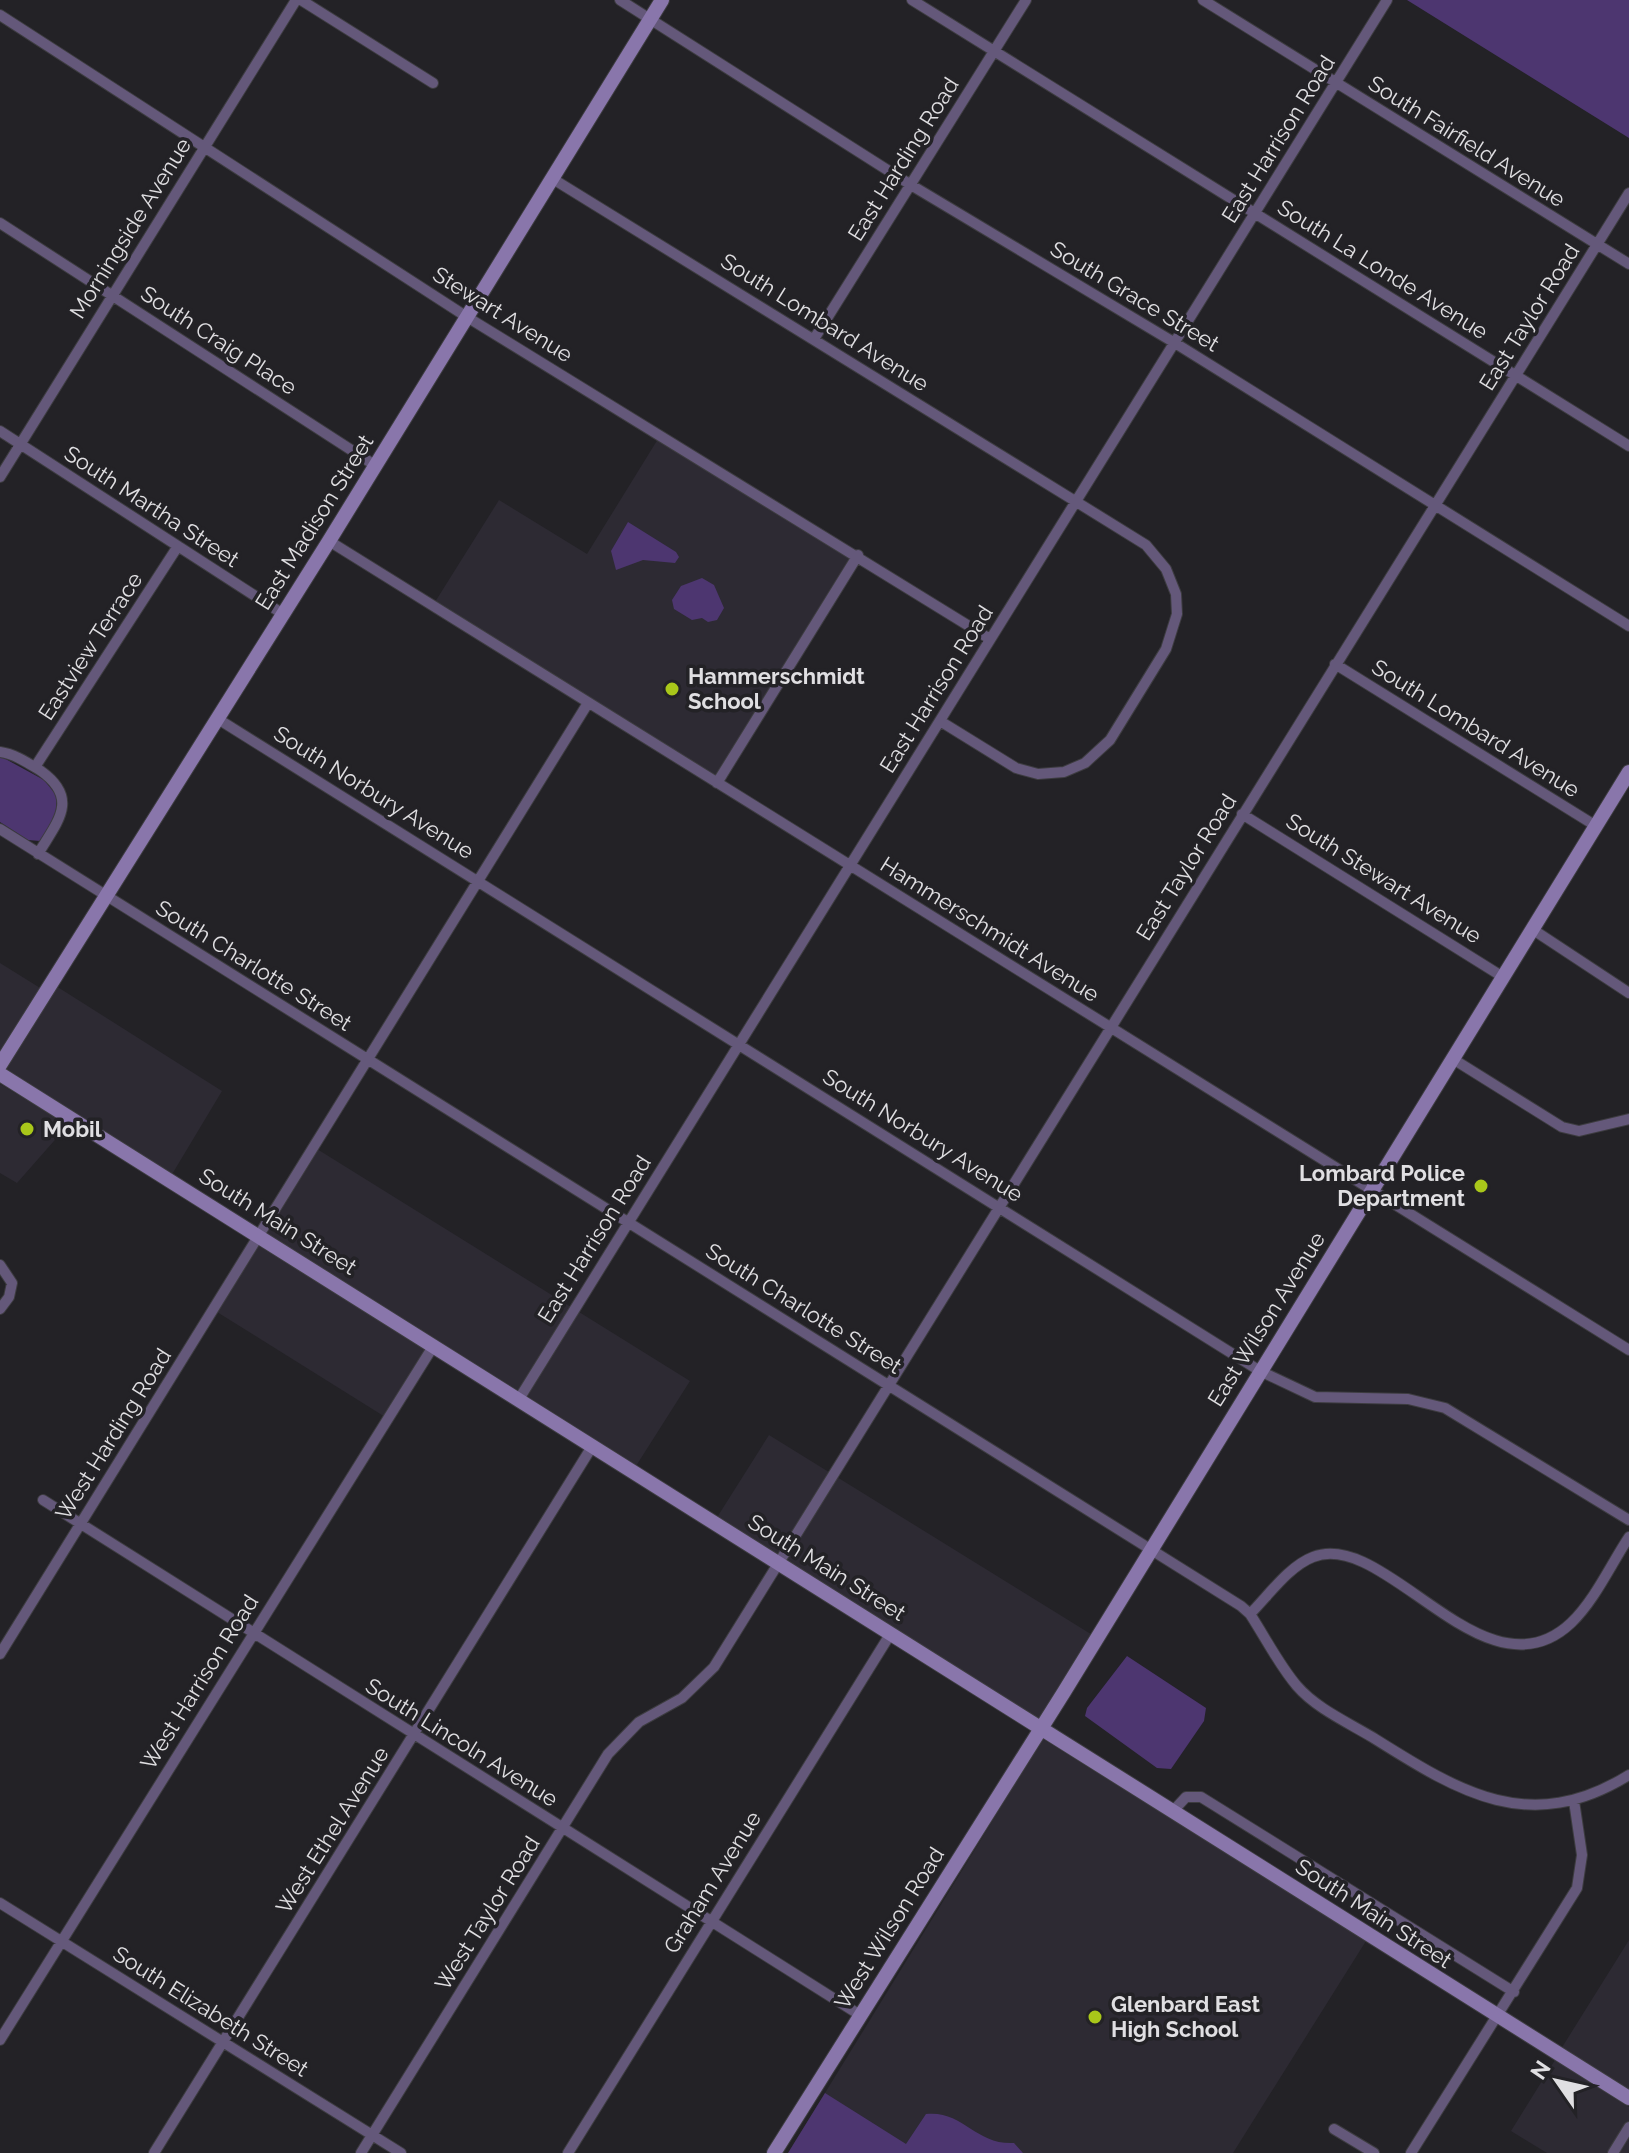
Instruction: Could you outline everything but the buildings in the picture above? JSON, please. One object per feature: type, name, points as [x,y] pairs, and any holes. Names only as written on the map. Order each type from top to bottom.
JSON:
[{"type":"street","points":[[298,0],[433,83]]},
{"type":"street","name":"Morningside Avenue","points":[[0,477],[298,0]]},
{"type":"street","name":"South Grace Street","points":[[620,0],[911,185],[1175,343],[1629,626]]},
{"type":"street","name":"East Madison Street","points":[[0,1065],[376,466],[662,0]]},
{"type":"street","name":"South La Londe Avenue","points":[[912,0],[1629,446]]},
{"type":"street","name":"East Harding Road","points":[[814,339],[1026,0]]},
{"type":"street","name":"South Fairfield Avenue","points":[[1203,0],[1629,264]]},
{"type":"street","name":"East Harrison Road","points":[[519,1399],[1387,0]]},
{"type":"street","name":"Stewart Avenue","points":[[0,15],[467,317],[990,639]]},
{"type":"street","name":"South Lombard Avenue","points":[[553,179],[1146,545],[1166,569],[1176,594],[1177,614],[1166,649],[1110,740],[1085,763],[1064,772],[1038,774],[1016,768],[940,721]]},
{"type":"street","name":"East Taylor Road","points":[[778,1562],[1629,193]]},
{"type":"street","name":"South Craig Place","points":[[0,223],[376,466]]},
{"type":"street","name":"South Martha Street","points":[[0,431],[283,614]]},
{"type":"street","name":"Hammerschmidt Avenue","points":[[329,541],[1629,1350]]},
{"type":"street","name":"Eastview Terrace","points":[[35,767],[178,546]]},
{"type":"street","points":[[717,783],[858,555]]},
{"type":"street","name":"South Lombard Avenue","points":[[1335,664],[1596,826]]},
{"type":"street","points":[[259,1235],[588,703]]},
{"type":"street","name":"South Norbury Avenue","points":[[218,719],[1260,1371],[1315,1397],[1408,1399],[1445,1408],[1629,1520]]},
{"type":"street","points":[[0,752],[11,754],[35,767],[57,785],[63,799],[62,814],[38,854]]},
{"type":"street","name":"East Wilson Avenue","points":[[1041,1727],[1629,772]]},
{"type":"street","name":"South Stewart Avenue","points":[[1242,814],[1503,977]]},
{"type":"street","name":"South Charlotte Street","points":[[0,829],[1250,1614],[1304,1693],[1434,1776],[1497,1801],[1530,1804],[1574,1801]]},
{"type":"street","points":[[1532,929],[1629,993]]},
{"type":"street","points":[[1453,1059],[1562,1127],[1579,1131],[1629,1119]]},
{"type":"street","name":"South Main Street","points":[[0,1074],[1629,2098]]},
{"type":"street","name":"West Harding Road","points":[[0,1654],[259,1235]]},
{"type":"street","points":[[0,1265],[12,1283],[9,1297],[0,1309]]},
{"type":"street","name":"West Harrison Road","points":[[0,2040],[434,1345]]},
{"type":"street","name":"West Ethel Avenue","points":[[154,2153],[593,1445]]},
{"type":"street","name":"South Lincoln Avenue","points":[[43,1500],[860,2015]]},
{"type":"street","points":[[1250,1614],[1303,1562],[1322,1554],[1339,1554],[1365,1564],[1484,1637],[1503,1643],[1536,1643],[1555,1635],[1576,1618],[1629,1537]]},
{"type":"street","name":"West Taylor Road","points":[[361,2153],[618,1741],[649,1714],[682,1698],[709,1675],[778,1562]]},
{"type":"street","name":"Graham Avenue","points":[[568,2153],[891,1633]]},
{"type":"street","name":"West Wilson Road","points":[[774,2153],[1041,1727]]},
{"type":"street","points":[[1411,2153],[1571,1900],[1580,1878],[1582,1855],[1574,1801],[1629,1775]]},
{"type":"street","points":[[1173,1811],[1186,1797],[1201,1797],[1514,1992]]},
{"type":"street","name":"South Elizabeth Street","points":[[0,1903],[401,2153]]},
{"type":"street","points":[[1613,2153],[1629,2127]]},
{"type":"street","points":[[1334,2129],[1374,2153]]},
{"type":"shaded area","points":[[1407,0],[1629,0],[1629,138]]},
{"type":"shaded area","name":"Hammerschmidt School","points":[[658,439],[850,557],[715,776],[435,602],[499,500],[587,554]]},
{"type":"shaded area","points":[[628,522],[676,552],[679,557],[675,563],[643,560],[616,570],[611,551]]},
{"type":"shaded area","points":[[702,578],[714,585],[724,608],[717,620],[692,620],[674,609],[672,600],[681,586]]},
{"type":"shaded area","points":[[0,756],[44,780],[57,796],[55,819],[40,841],[28,840],[0,822]]},
{"type":"shaded area","points":[[0,963],[45,991],[0,1061]]},
{"type":"shaded area","points":[[56,986],[222,1091],[171,1176],[5,1071]]},
{"type":"shaded area","points":[[0,1084],[68,1125],[17,1183],[0,1173]]},
{"type":"shaded area","points":[[317,1149],[690,1381],[636,1466],[265,1234]]},
{"type":"shaded area","points":[[252,1237],[433,1352],[390,1420],[209,1307]]},
{"type":"shaded area","points":[[769,1435],[1094,1636],[1040,1723],[716,1519]]},
{"type":"shaded area","points":[[1127,1656],[1206,1708],[1204,1721],[1171,1769],[1157,1768],[1085,1716],[1087,1708]]},
{"type":"shaded area","name":"Glenbard East High School","points":[[1043,1739],[1366,1941],[1233,2153],[788,2153]]},
{"type":"shaded area","points":[[1629,1940],[1629,2092],[1561,2049]]},
{"type":"shaded area","points":[[1555,2060],[1629,2107],[1629,2153],[1547,2153],[1511,2131]]},
{"type":"shaded area","points":[[825,2093],[906,2144],[926,2114],[939,2114],[989,2139],[1014,2143],[1023,2153],[788,2153]]},
{"type":"place","name":"Hammerschmidt School","points":[[672,689]]},
{"type":"place","name":"Mobil","points":[[27,1129]]},
{"type":"place","name":"Lombard Police Department","points":[[1481,1186]]},
{"type":"place","name":"Glenbard East High School","points":[[1095,2017]]}]
